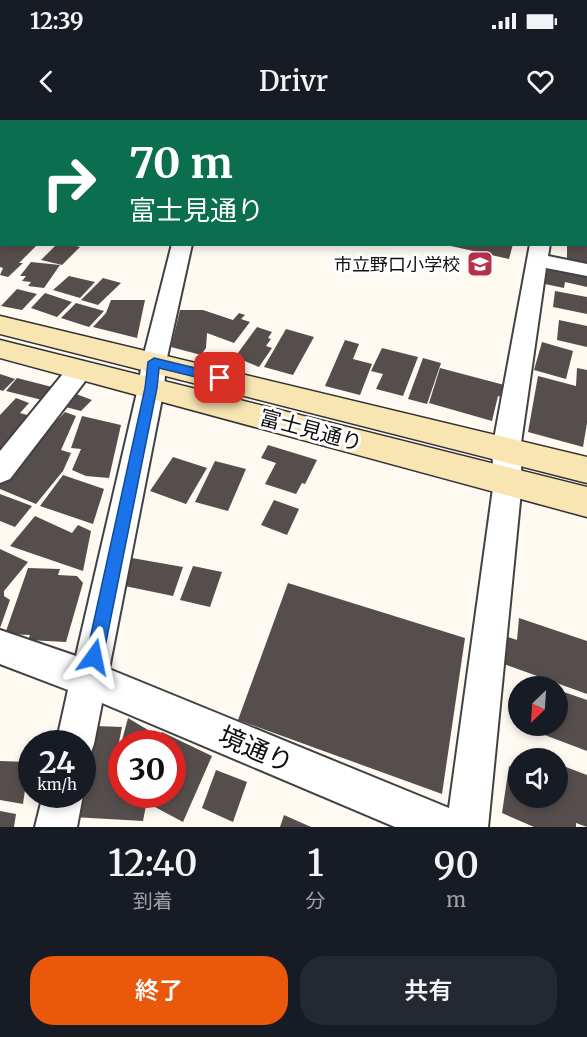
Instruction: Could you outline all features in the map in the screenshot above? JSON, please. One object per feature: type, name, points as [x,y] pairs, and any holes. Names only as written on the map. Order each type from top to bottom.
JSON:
[{"type":"street","points":[[78,730],[182,246]]},
{"type":"street","points":[[466,827],[508,481],[506,450],[539,252],[587,270]]},
{"type":"street","name":"富士見通り","points":[[0,325],[153,375],[508,481],[587,502]]},
{"type":"street","name":"富士見通り","points":[[0,349],[80,370],[153,375],[506,450],[587,470]]},
{"type":"street","points":[[0,471],[80,370]]},
{"type":"street","name":"境通り","points":[[0,647],[89,679],[444,827]]},
{"type":"street","points":[[56,827],[60,808]]},
{"type":"building","points":[[0,246],[36,246],[8,277],[0,275],[3,268],[0,267]]},
{"type":"building","points":[[55,246],[80,247],[62,265],[41,260]]},
{"type":"building","points":[[451,246],[512,246],[509,259]]},
{"type":"building","points":[[567,246],[587,246],[587,266],[567,262]]},
{"type":"building","points":[[31,262],[60,265],[44,288],[28,286],[31,282],[22,281],[26,276],[20,276]]},
{"type":"building","points":[[548,266],[587,273],[587,287],[565,282],[564,288],[545,284]]},
{"type":"building","points":[[69,276],[95,282],[80,298],[53,290]]},
{"type":"building","points":[[103,278],[121,283],[98,305],[81,300]]},
{"type":"building","points":[[17,289],[37,294],[22,310],[1,306]]},
{"type":"building","points":[[555,291],[587,297],[587,314],[553,307]]},
{"type":"building","points":[[45,293],[72,302],[57,317],[31,308]]},
{"type":"building","points":[[111,300],[145,300],[137,338],[93,327],[106,313]]},
{"type":"building","points":[[76,303],[104,311],[89,327],[61,318]]},
{"type":"building","points":[[180,310],[203,310],[233,320],[239,313],[245,315],[241,319],[250,322],[234,343],[207,333],[206,348],[201,355],[171,347]]},
{"type":"building","points":[[559,320],[587,326],[587,347],[557,340]]},
{"type":"building","points":[[257,327],[272,332],[268,338],[271,339],[266,346],[272,348],[259,367],[235,357]]},
{"type":"building","points":[[286,329],[314,337],[293,375],[264,367]]},
{"type":"building","points":[[345,340],[359,344],[353,359],[372,364],[360,395],[325,386]]},
{"type":"building","points":[[542,342],[573,351],[566,379],[534,370]]},
{"type":"building","points":[[382,348],[418,357],[403,396],[376,389],[383,374],[371,371]]},
{"type":"building","points":[[423,358],[441,363],[427,404],[408,399]]},
{"type":"building","points":[[440,368],[512,387],[509,399],[498,396],[492,421],[429,403]]},
{"type":"building","points":[[577,368],[587,370],[587,423],[583,447],[528,432],[538,376],[576,386]]},
{"type":"building","points":[[0,374],[15,379],[3,391],[0,390]]},
{"type":"building","points":[[17,378],[52,387],[42,400],[6,391]]},
{"type":"building","points":[[71,392],[92,400],[81,411],[58,405]]},
{"type":"building","points":[[16,398],[29,403],[20,413],[31,416],[0,450],[0,415]]},
{"type":"building","points":[[65,412],[76,416],[61,450],[71,453],[63,471],[36,504],[0,489],[0,481]]},
{"type":"building","points":[[82,416],[121,425],[109,478],[86,476],[72,470],[81,449],[71,448]]},
{"type":"building","points":[[268,445],[317,460],[305,484],[302,483],[296,494],[265,484],[276,463],[261,458]]},
{"type":"building","points":[[173,457],[207,468],[186,504],[150,491]]},
{"type":"building","points":[[215,461],[246,469],[228,511],[195,502]]},
{"type":"building","points":[[63,475],[104,489],[93,524],[40,506]]},
{"type":"building","points":[[0,494],[32,506],[15,527],[0,521]]},
{"type":"building","points":[[274,500],[299,509],[287,535],[261,525]]},
{"type":"building","points":[[35,516],[72,533],[78,525],[91,531],[83,571],[10,546]]},
{"type":"building","points":[[0,549],[28,562],[4,591],[4,596],[10,600],[0,628]]},
{"type":"building","points":[[132,558],[183,567],[173,596],[120,585]]},
{"type":"building","points":[[193,566],[222,572],[210,607],[180,600]]},
{"type":"building","points":[[28,568],[60,569],[58,575],[77,576],[83,583],[66,642],[28,640],[30,635],[5,634]]},
{"type":"building","points":[[288,583],[465,638],[442,794],[238,720]]},
{"type":"building","points":[[519,618],[587,641],[587,694],[568,687],[568,676],[537,676],[504,664],[508,637],[517,640]]},
{"type":"building","points":[[568,693],[587,700],[587,751],[547,736],[568,736]]},
{"type":"building","points":[[128,718],[148,730],[125,730]]},
{"type":"building","points":[[95,726],[122,727],[121,730],[108,730],[108,808],[146,808],[143,821],[73,817],[75,808],[96,808],[96,730],[94,730]]},
{"type":"building","points":[[186,744],[212,756],[183,822],[157,808],[186,808]]},
{"type":"building","points":[[0,761],[18,762],[18,803],[0,800]]},
{"type":"building","points":[[568,768],[587,775],[587,827],[576,823],[576,827],[534,827],[502,813],[508,773],[508,808],[568,808]]},
{"type":"building","points":[[216,770],[247,782],[233,822],[202,808]]},
{"type":"building","points":[[0,811],[16,814],[14,827],[0,827]]},
{"type":"building","points":[[284,815],[311,827],[280,827]]},
{"type":"place","name":"市立野口小学校","points":[[480,264]]},
{"type":"route","points":[[94,657],[151,388],[154,362],[220,378]]}]
